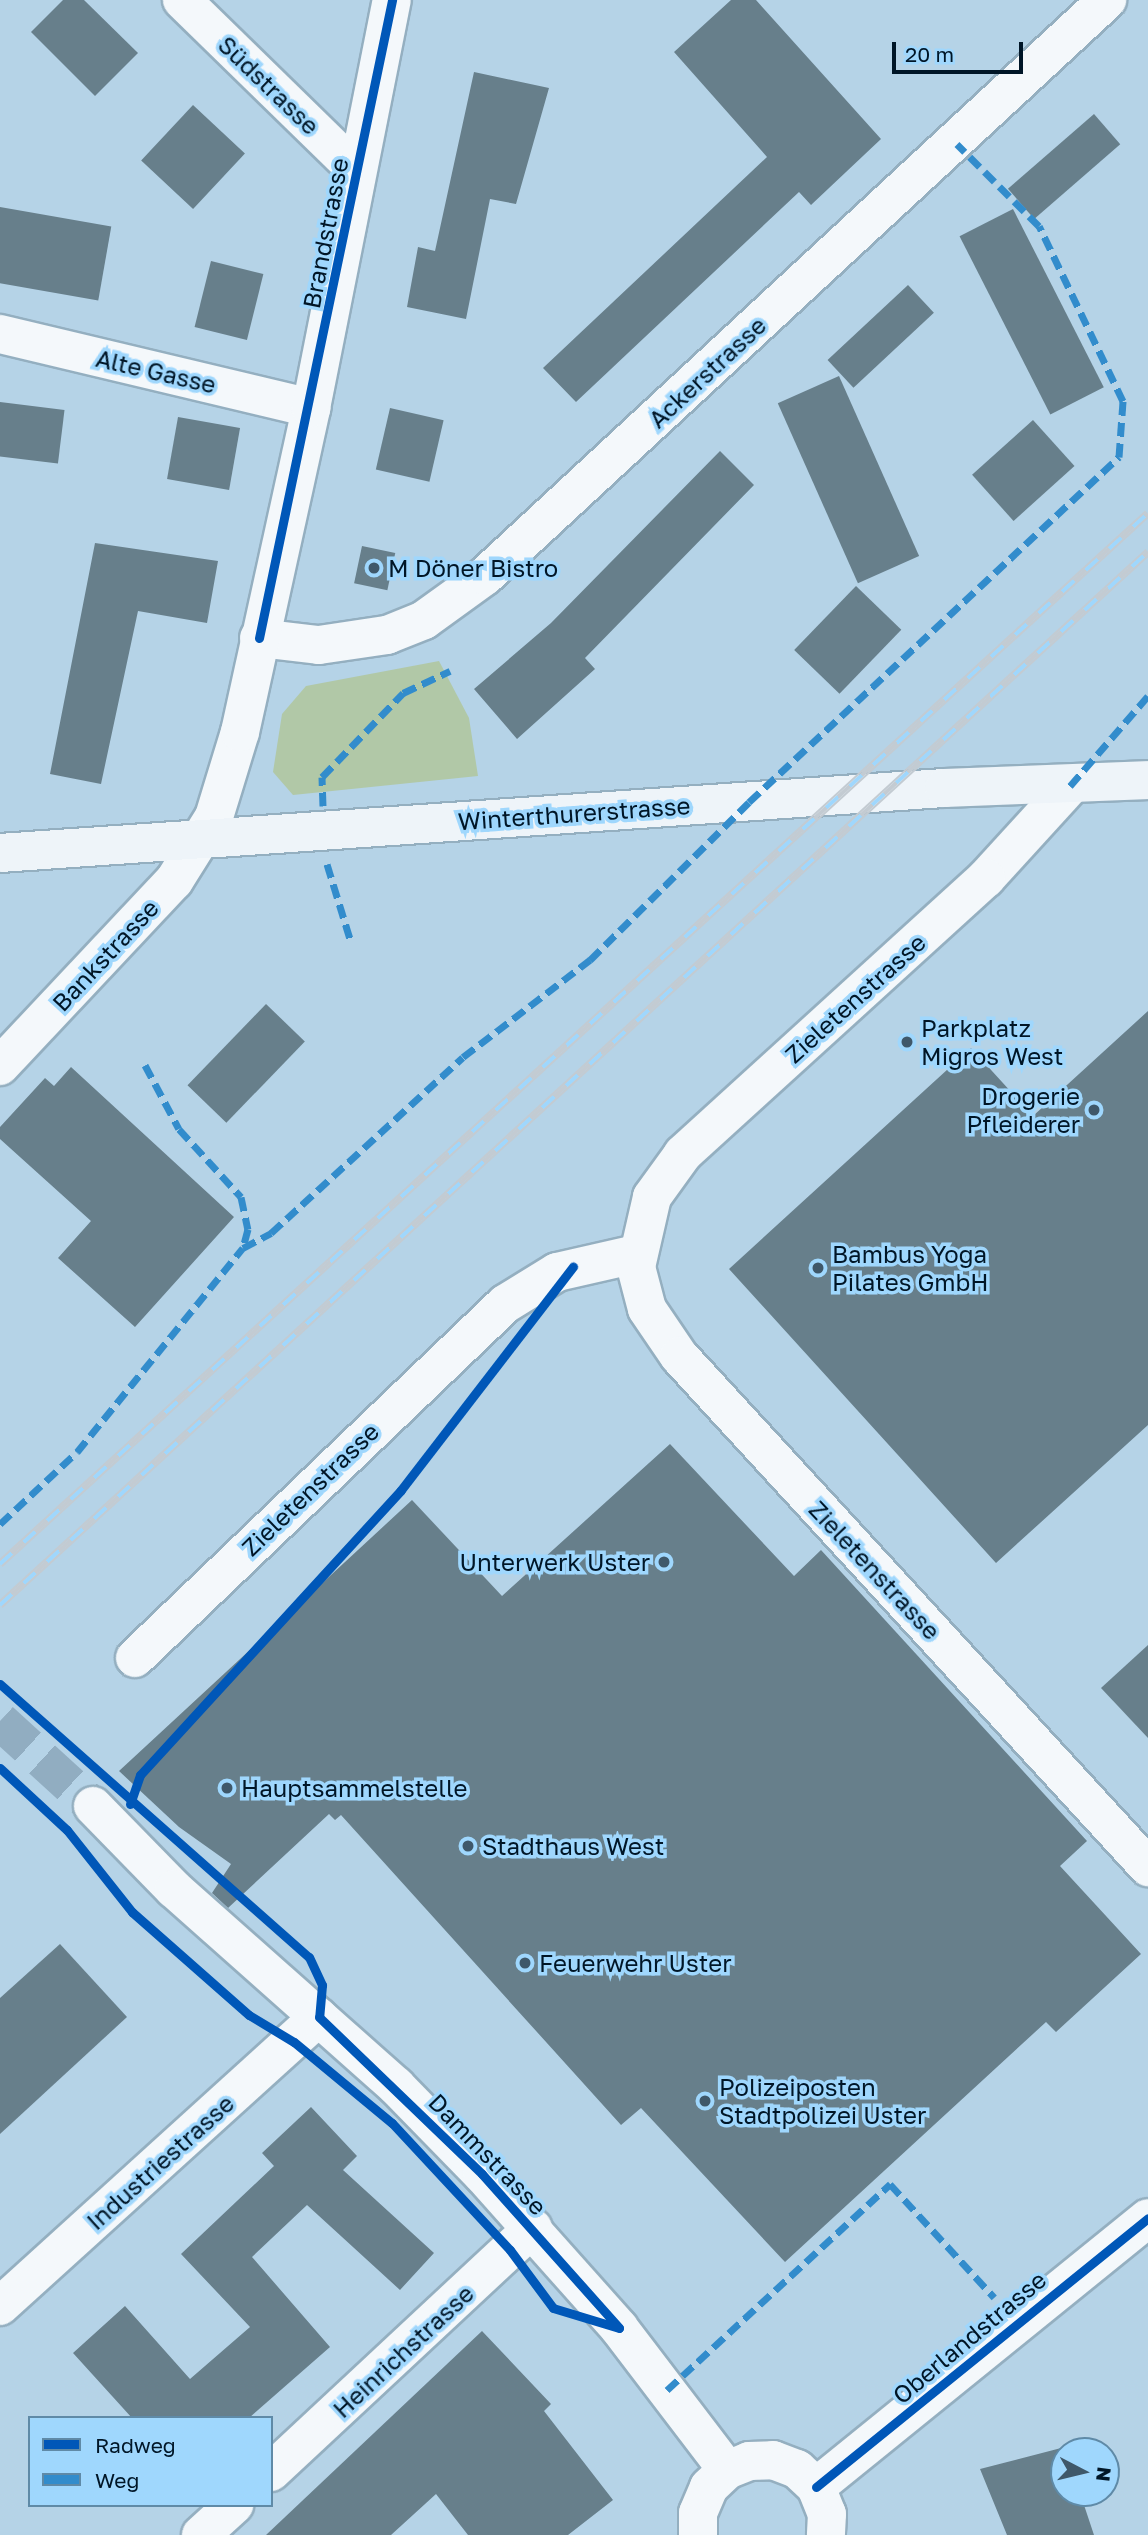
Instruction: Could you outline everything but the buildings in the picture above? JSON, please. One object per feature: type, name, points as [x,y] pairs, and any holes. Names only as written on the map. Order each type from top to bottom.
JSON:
[{"type":"main road","name":"Winterthurerstrasse","points":[[0,853],[944,788],[1070,786],[1148,780]]},
{"type":"street","name":"Südstrasse","points":[[182,0],[356,170]]},
{"type":"street","name":"Brandstrasse","points":[[205,839],[232,763],[311,408],[391,0]]},
{"type":"street","name":"Ackerstrasse","points":[[259,638],[319,645],[387,635],[424,620],[485,576],[1107,0]]},
{"type":"street","name":"Alte Gasse","points":[[0,334],[311,408]]},
{"type":"street","name":"Zieletenstrasse","points":[[1070,786],[986,878],[682,1154],[652,1197],[636,1254],[647,1309],[679,1356],[1148,1867]]},
{"type":"street","name":"Bankstrasse","points":[[0,1066],[174,881],[205,839]]},
{"type":"street","name":"Zieletenstrasse","points":[[135,1658],[505,1304],[557,1272],[636,1254]]},
{"type":"street","name":"Dammstrasse","points":[[93,1806],[174,1889],[396,2085],[533,2228],[619,2328],[727,2470]]},
{"type":"street","name":"Industriestrasse","points":[[0,2306],[319,2017]]},
{"type":"street","name":"Oberlandstrasse","points":[[816,2487],[1148,2218]]},
{"type":"street","name":"Heinrichstrasse","points":[[273,2470],[533,2228]]},
{"type":"street","points":[[698,2535],[698,2513],[709,2487],[727,2470],[749,2460],[773,2460],[797,2469],[816,2487],[827,2514],[826,2535]]},
{"type":"street","points":[[201,2535],[232,2507]]},
{"type":"green space","points":[[439,661],[469,718],[478,776],[293,795],[273,772],[282,714],[306,686]]},
{"type":"tunnel","points":[[0,1721],[93,1806]]},
{"type":"railway","points":[[0,1564],[1148,513]]},
{"type":"railway","points":[[0,1605],[1148,552]]},
{"type":"marked path","points":[[0,1524],[77,1452],[243,1248],[271,1233],[463,1057],[590,960],[749,802],[1119,457],[1123,401],[1039,226],[957,144]]},
{"type":"marked path","points":[[323,806],[322,777],[403,693],[450,671]]},
{"type":"marked path","points":[[1070,786],[1148,696]]},
{"type":"marked path","points":[[327,864],[351,942]]},
{"type":"marked path","points":[[145,1065],[179,1129],[241,1197],[248,1229],[243,1248]]},
{"type":"marked path","points":[[667,2390],[890,2184],[994,2297]]},
{"type":"cycle path","points":[[259,638],[392,0]]},
{"type":"cycle path","points":[[130,1804],[140,1775],[401,1490],[573,1267]]},
{"type":"cycle path","points":[[0,1684],[309,1957],[322,1985],[319,2017],[482,2174],[619,2328]]},
{"type":"cycle path","points":[[0,1768],[67,1830],[132,1912],[249,2015],[294,2042],[392,2123],[510,2250],[553,2308],[619,2328]]},
{"type":"cycle path","points":[[816,2487],[1148,2218]]},
{"type":"place","name":"M Döner Bistro","points":[[374,568]]},
{"type":"place","name":"Parkplatz Migros West","points":[[907,1042]]},
{"type":"place","name":"Drogerie Pfleiderer","points":[[1094,1110]]},
{"type":"place","name":"Bambus Yoga Pilates GmbH","points":[[818,1268]]},
{"type":"place","name":"Unterwerk Uster","points":[[664,1562]]},
{"type":"place","name":"Hauptsammelstelle","points":[[227,1788]]},
{"type":"place","name":"Stadthaus West","points":[[468,1846]]},
{"type":"place","name":"Feuerwehr Uster","points":[[525,1963]]},
{"type":"place","name":"Polizeiposten Stadtpolizei Uster","points":[[705,2101]]}]
